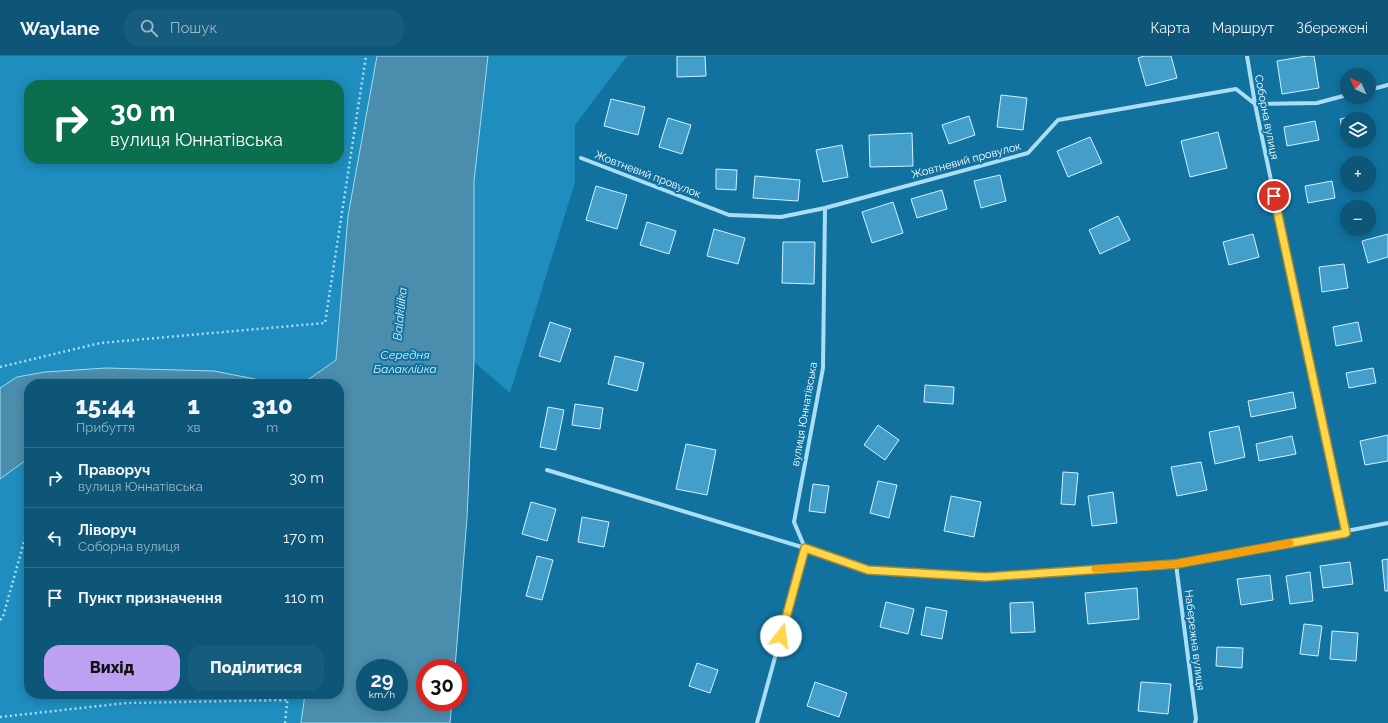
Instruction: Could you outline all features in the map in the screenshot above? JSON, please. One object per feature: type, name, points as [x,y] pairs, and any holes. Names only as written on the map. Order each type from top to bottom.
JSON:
[{"type":"street","name":"Соборна вулиця","points":[[1247,56],[1255,104],[1346,533]]},
{"type":"street","points":[[1376,88],[1388,85]]},
{"type":"street","name":"Жовтневий провулок","points":[[581,158],[728,215],[780,217],[826,208],[1028,153],[1058,120],[1236,89],[1255,104]]},
{"type":"street","points":[[1255,104],[1317,103],[1340,97]]},
{"type":"street","name":"вулиця Юннатівська","points":[[805,548],[794,522],[822,368],[826,208]]},
{"type":"street","points":[[547,470],[805,548],[868,570],[986,577],[1176,564],[1346,533],[1388,523]]},
{"type":"street","points":[[757,723],[805,548]]},
{"type":"street","name":"Набережна вулиця","points":[[1176,564],[1196,721],[1202,723]]},
{"type":"path","points":[[0,367],[100,343],[325,323],[366,56]]},
{"type":"path","points":[[0,620],[3,617],[24,542]]},
{"type":"path","points":[[0,717],[126,703],[289,700],[285,723]]},
{"type":"shaded area","points":[[0,56],[377,56],[348,216],[336,360],[309,379],[97,379],[17,377],[0,388]]},
{"type":"shaded area","points":[[488,56],[627,56],[575,125],[575,182],[510,393],[474,362],[474,181]]},
{"type":"shaded area","points":[[24,462],[24,699],[304,699],[301,723],[0,723],[0,479]]},
{"type":"water","name":"Середня Балаклійка","points":[[377,56],[488,56],[474,181],[474,362],[467,518],[456,659],[416,659],[416,711],[451,711],[450,723],[301,723],[304,699],[344,699],[344,379],[309,379],[336,360],[348,216]]},
{"type":"water","points":[[106,368],[214,371],[255,379],[24,379],[24,462],[0,479],[0,388],[17,377],[45,372]]},
{"type":"building","points":[[677,56],[705,56],[706,76],[677,77]]},
{"type":"building","points":[[1144,56],[1171,56],[1177,78],[1146,86],[1138,58]]},
{"type":"building","points":[[1314,56],[1319,88],[1282,94],[1277,61]]},
{"type":"building","points":[[1001,95],[1027,98],[1023,130],[997,127]]},
{"type":"building","points":[[611,99],[645,107],[638,135],[604,126]]},
{"type":"building","points":[[969,116],[975,135],[949,144],[942,125]]},
{"type":"building","points":[[668,118],[691,125],[682,154],[659,147]]},
{"type":"building","points":[[1315,121],[1319,140],[1287,146],[1284,127]]},
{"type":"building","points":[[1218,132],[1227,168],[1190,177],[1181,141]]},
{"type":"building","points":[[912,133],[913,166],[870,167],[869,135]]},
{"type":"building","points":[[1090,137],[1102,163],[1068,177],[1057,151]]},
{"type":"building","points":[[842,145],[848,177],[823,182],[816,150]]},
{"type":"building","points":[[716,169],[737,170],[736,190],[716,189]]},
{"type":"building","points":[[1000,175],[1006,201],[981,208],[974,181]]},
{"type":"building","points":[[755,176],[800,180],[798,201],[753,198]]},
{"type":"building","points":[[1332,181],[1335,198],[1308,203],[1305,186]]},
{"type":"building","points":[[596,186],[627,195],[617,229],[586,220]]},
{"type":"building","points":[[942,190],[947,209],[917,218],[911,199]]},
{"type":"building","points":[[893,202],[903,233],[872,243],[862,212]]},
{"type":"building","points":[[1118,216],[1130,240],[1100,254],[1089,230]]},
{"type":"building","points":[[647,222],[676,231],[669,254],[640,245]]},
{"type":"building","points":[[714,229],[745,238],[738,264],[707,256]]},
{"type":"building","points":[[1253,234],[1259,257],[1229,265],[1223,242]]},
{"type":"building","points":[[1388,234],[1388,257],[1368,263],[1362,241]]},
{"type":"building","points":[[783,242],[815,242],[814,284],[782,283]]},
{"type":"building","points":[[1344,264],[1348,288],[1322,292],[1319,267]]},
{"type":"building","points":[[550,322],[571,329],[560,362],[539,356]]},
{"type":"building","points":[[1358,322],[1362,341],[1336,346],[1333,327]]},
{"type":"building","points":[[615,356],[644,363],[637,391],[608,384]]},
{"type":"building","points":[[1373,368],[1376,383],[1349,388],[1346,373]]},
{"type":"building","points":[[925,385],[954,387],[953,404],[924,402]]},
{"type":"building","points":[[1293,392],[1296,408],[1251,417],[1248,401]]},
{"type":"building","points":[[575,404],[603,408],[600,429],[572,425]]},
{"type":"building","points":[[548,407],[564,410],[556,450],[540,447]]},
{"type":"building","points":[[878,425],[899,440],[885,460],[864,445]]},
{"type":"building","points":[[1239,426],[1245,457],[1215,464],[1209,432]]},
{"type":"building","points":[[1388,435],[1388,461],[1365,465],[1360,441]]},
{"type":"building","points":[[1292,436],[1296,454],[1259,461],[1256,444]]},
{"type":"building","points":[[686,444],[716,450],[707,495],[676,489]]},
{"type":"building","points":[[1201,462],[1207,490],[1177,496],[1171,467]]},
{"type":"building","points":[[1063,472],[1078,473],[1075,505],[1061,504]]},
{"type":"building","points":[[878,481],[897,485],[889,518],[870,513]]},
{"type":"building","points":[[813,484],[829,486],[825,513],[809,511]]},
{"type":"building","points":[[1113,492],[1117,523],[1092,526],[1088,496]]},
{"type":"building","points":[[951,496],[981,502],[974,537],[944,531]]},
{"type":"building","points":[[531,502],[556,509],[547,541],[522,534]]},
{"type":"building","points":[[582,517],[609,522],[604,547],[578,542]]},
{"type":"building","points":[[537,556],[553,560],[542,600],[526,596]]},
{"type":"building","points":[[1388,559],[1388,591],[1385,591],[1382,560]]},
{"type":"building","points":[[1350,562],[1353,584],[1323,588],[1320,566]]},
{"type":"building","points":[[1310,572],[1313,601],[1290,604],[1286,576]]},
{"type":"building","points":[[1270,575],[1273,600],[1241,605],[1237,579]]},
{"type":"building","points":[[1137,588],[1139,619],[1088,624],[1085,593]]},
{"type":"building","points":[[886,602],[914,609],[908,634],[880,627]]},
{"type":"building","points":[[1033,602],[1035,632],[1011,633],[1010,603]]},
{"type":"building","points":[[926,607],[947,611],[942,639],[921,635]]},
{"type":"building","points":[[1304,624],[1322,626],[1318,656],[1300,654]]},
{"type":"building","points":[[1332,631],[1358,633],[1356,661],[1330,659]]},
{"type":"building","points":[[1217,647],[1243,648],[1242,668],[1216,666]]},
{"type":"building","points":[[697,663],[718,670],[710,693],[689,686]]},
{"type":"building","points":[[815,682],[847,693],[839,717],[807,706]]},
{"type":"building","points":[[1141,682],[1171,684],[1168,714],[1138,711]]},
{"type":"slow traffic","points":[[1095,569],[1176,564],[1290,543]]},
{"type":"route","points":[[781,636],[805,548],[868,570],[925,572],[986,577],[1176,564],[1346,533],[1274,196]]},
{"type":"water label","name":"Balakliika","points":[[400,314]]}]
